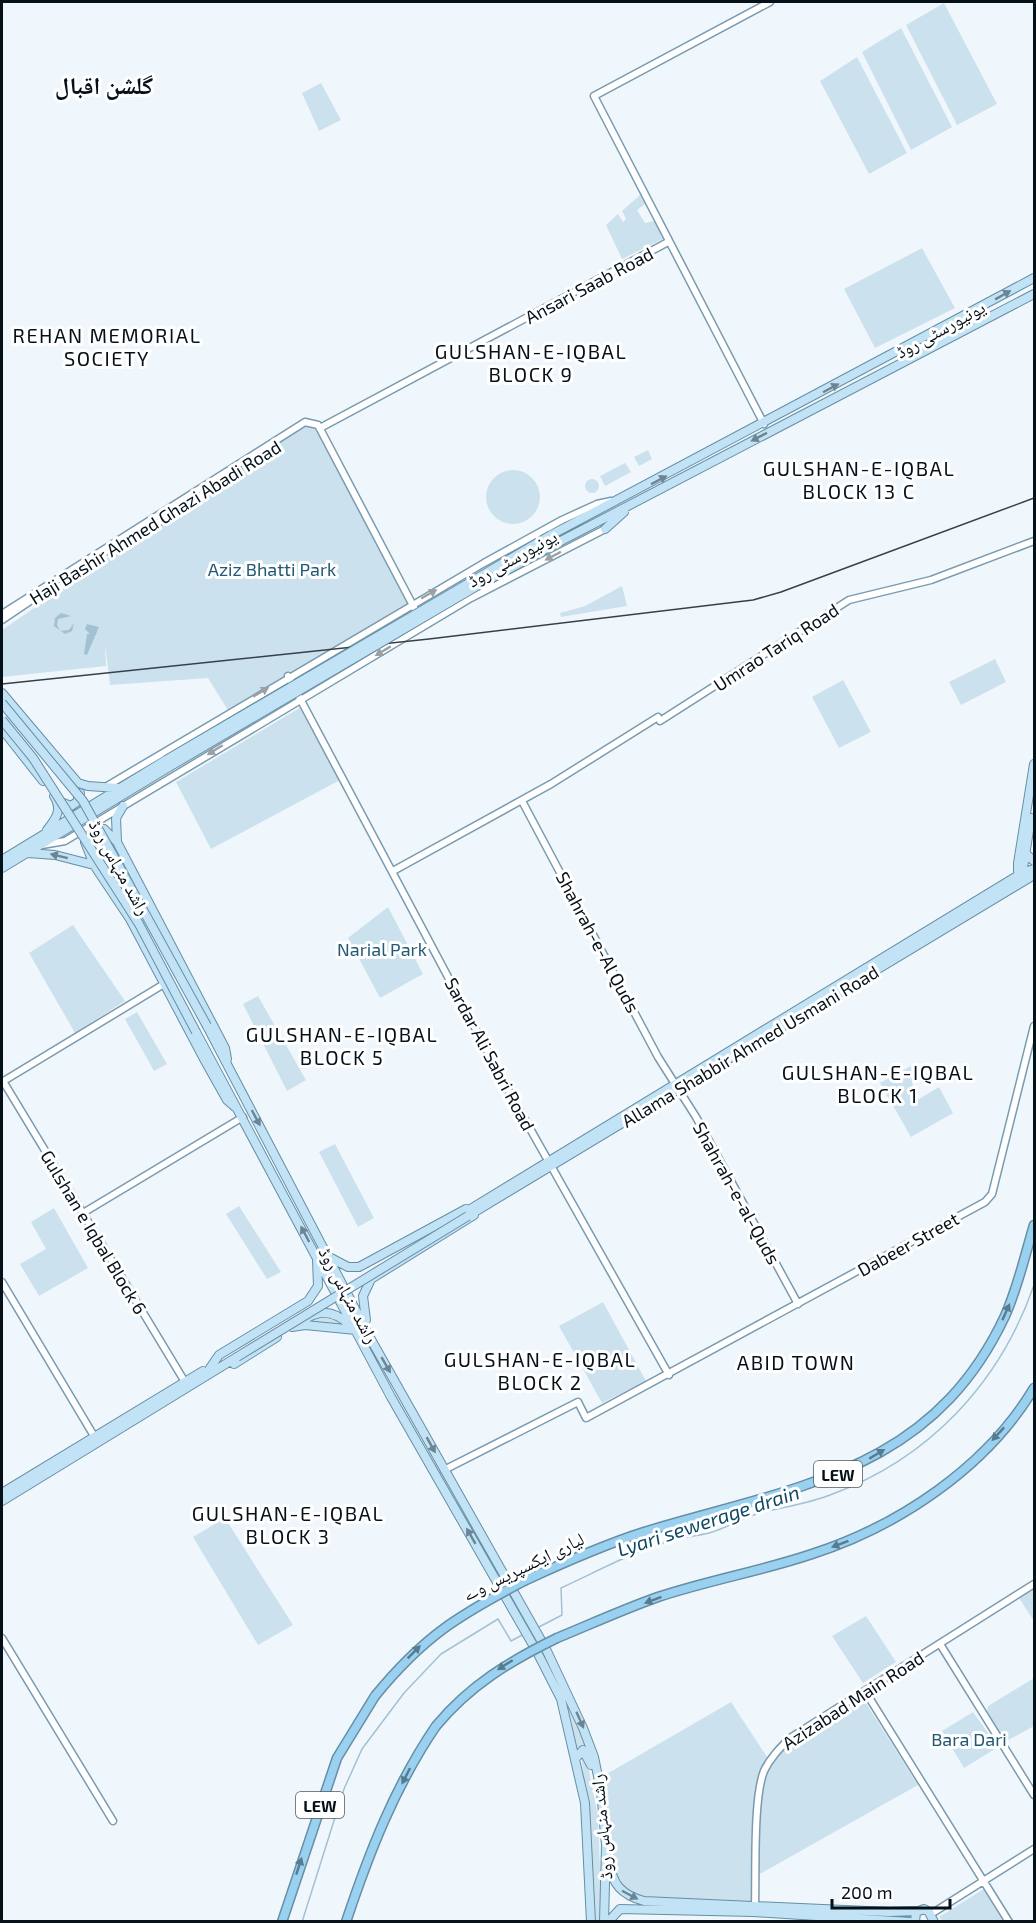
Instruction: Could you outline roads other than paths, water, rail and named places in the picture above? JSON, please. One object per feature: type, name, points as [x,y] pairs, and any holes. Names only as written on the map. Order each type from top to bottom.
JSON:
[{"type":"highway","name":"لیاری ایکسپریس وے","points":[[282,1922],[337,1758],[375,1696],[417,1648],[457,1617],[576,1557],[645,1532],[820,1482],[861,1463],[899,1440],[947,1399],[987,1348],[1015,1292],[1035,1225]]},
{"type":"highway","points":[[346,1922],[376,1838],[413,1763],[442,1719],[479,1683],[515,1659],[557,1638],[659,1597],[813,1554],[865,1534],[913,1507],[956,1476],[1000,1434],[1035,1388]]},
{"type":"main road","name":"یونیورسٹی روڈ","points":[[2,867],[168,763],[551,535],[625,498],[1035,278]]},
{"type":"main road","name":"یونیورسٹی روڈ","points":[[2,860],[93,803],[168,763],[477,586],[1035,294]]},
{"type":"main road","points":[[605,529],[631,504]]},
{"type":"main road","points":[[2,693],[78,783],[79,799],[74,804],[66,805],[57,801]]},
{"type":"main road","name":"راشد منہاس روڈ","points":[[2,703],[83,801],[229,1066],[368,1332],[546,1649],[594,1757],[602,1800],[606,1845],[606,1922]]},
{"type":"main road","name":"راشد منہاس روڈ","points":[[2,720],[39,766],[139,924],[391,1397],[500,1586],[561,1699],[585,1803],[591,1922]]},
{"type":"main road","points":[[2,729],[36,770],[57,801],[58,816],[40,838]]},
{"type":"main road","points":[[1022,874],[1018,871],[1018,863],[1035,764]]},
{"type":"main road","points":[[78,783],[103,788],[120,788]]},
{"type":"main road","points":[[93,803],[103,788]]},
{"type":"main road","points":[[1018,884],[1022,874],[1035,795]]},
{"type":"main road","points":[[117,842],[117,818],[123,806]]},
{"type":"main road","points":[[229,1066],[225,1048],[117,842],[104,829],[98,829],[86,836],[87,851],[94,865],[123,908],[227,1100],[242,1115]]},
{"type":"main road","points":[[24,854],[40,852],[94,865]]},
{"type":"main road","points":[[1025,853],[1035,861]]},
{"type":"main road","name":"Allama Shabbir Ahmed Usmani Road","points":[[677,1087],[1022,874],[1034,873]]},
{"type":"main road","name":"Allama Shabbir Ahmed Usmani Road","points":[[467,1212],[1034,873]]},
{"type":"main road","points":[[123,908],[146,897]]},
{"type":"main road","name":"Allama Shabbir Ahmed Usmani Road","points":[[467,1212],[477,1212],[551,1163]]},
{"type":"main road","points":[[329,1257],[348,1267],[359,1267],[467,1212]]},
{"type":"main road","points":[[2,1493],[185,1382],[235,1355],[467,1212]]},
{"type":"main road","points":[[368,1332],[363,1296],[371,1279],[470,1220],[477,1212]]},
{"type":"main road","points":[[210,1368],[219,1355],[308,1301],[319,1281],[317,1256]]},
{"type":"main road","points":[[220,1367],[230,1366],[312,1315],[323,1312],[341,1317],[356,1330]]},
{"type":"main road","points":[[292,1327],[305,1325],[356,1330]]},
{"type":"main road","points":[[2,1501],[220,1367],[235,1355]]},
{"type":"main road","points":[[391,1397],[400,1404],[402,1394]]},
{"type":"main road","points":[[407,1423],[408,1416],[417,1420]]},
{"type":"main road","points":[[576,1758],[578,1752],[583,1750],[589,1757],[602,1800]]},
{"type":"main road","points":[[606,1845],[612,1878],[619,1888],[633,1898],[889,1912],[926,1910],[932,1918]]},
{"type":"main road","points":[[606,1922],[620,1909],[753,1912],[910,1922]]},
{"type":"main road","points":[[915,1922],[915,1915],[918,1911]]},
{"type":"street","points":[[764,424],[594,96],[770,2]]},
{"type":"street","name":"Ansari Saab Road","points":[[320,428],[668,242]]},
{"type":"street","points":[[308,422],[320,428],[424,626]]},
{"type":"street","name":"Haji Bashir Ahmed Ghazi Abadi Road","points":[[2,614],[308,422]]},
{"type":"street","name":"Haji Bashir Ahmed Ghazi Abadi Road","points":[[2,620],[102,553],[122,546],[150,528],[298,431],[308,422]]},
{"type":"street","points":[[103,788],[411,604],[562,520],[597,504],[625,498]]},
{"type":"street","points":[[36,846],[64,841],[471,598],[605,529]]},
{"type":"street","name":"Umrao Tariq Road","points":[[393,871],[522,801],[659,719],[849,600],[931,580],[1035,541]]},
{"type":"street","name":"Sardar Ali Sabri Road","points":[[288,676],[506,1086],[669,1375]]},
{"type":"street","name":"Shahrah-e-Al Quds","points":[[522,801],[677,1087]]},
{"type":"street","name":"Gulshan e Iqbal Block 6","points":[[164,984],[2,1082],[185,1382]]},
{"type":"street","name":"Dabeer Street","points":[[444,1470],[578,1401],[586,1418],[669,1375],[989,1198],[1035,1026]]},
{"type":"street","name":"Shahrah-e-al-Quds","points":[[677,1087],[798,1304]]},
{"type":"street","points":[[83,1213],[242,1115]]},
{"type":"street","points":[[2,1282],[94,1436]]},
{"type":"street","name":"Azizabad Main Road","points":[[755,1906],[759,1795],[763,1772],[774,1754],[790,1738],[1035,1584]]},
{"type":"street","points":[[2,1638],[113,1821]]},
{"type":"street","points":[[940,1644],[1035,1795]]},
{"type":"street","points":[[865,1691],[1009,1922]]},
{"type":"street","points":[[932,1918],[983,1881],[1035,1849]]},
{"type":"waterway","name":"Lyari sewerage drain","points":[[537,1628],[562,1615],[561,1588],[616,1562],[678,1539],[709,1533],[760,1513],[821,1498],[866,1480],[899,1461],[929,1439],[981,1385],[1002,1354],[1020,1321],[1034,1285]]},
{"type":"waterway","name":"Lyari sewerage drain","points":[[302,1922],[344,1789],[362,1749],[404,1693],[441,1654],[498,1619],[511,1641],[524,1634]]},
{"type":"railway","points":[[2,684],[429,639],[753,600],[781,592],[1034,498]]},
{"type":"district","name":"گلشن اقبال","points":[[104,84]]},
{"type":"district","name":"REHAN MEMORIAL SOCIETY","points":[[107,346]]},
{"type":"district","name":"GULSHAN-E-IQBAL BLOCK 9","points":[[531,362]]},
{"type":"district","name":"GULSHAN-E-IQBAL BLOCK 13 C","points":[[859,480]]},
{"type":"district","name":"GULSHAN-E-IQBAL BLOCK 5","points":[[342,1046]]},
{"type":"district","name":"GULSHAN-E-IQBAL BLOCK 1","points":[[878,1084]]},
{"type":"district","name":"ABID TOWN","points":[[796,1362]]},
{"type":"district","name":"GULSHAN-E-IQBAL BLOCK 2","points":[[540,1370]]},
{"type":"district","name":"GULSHAN-E-IQBAL BLOCK 3","points":[[288,1524]]},
{"type":"park label","name":"Aziz Bhatti Park","points":[[272,569]]},
{"type":"park label","name":"Narial Park","points":[[382,949]]},
{"type":"park label","name":"Bara Dari","points":[[969,1739]]}]
